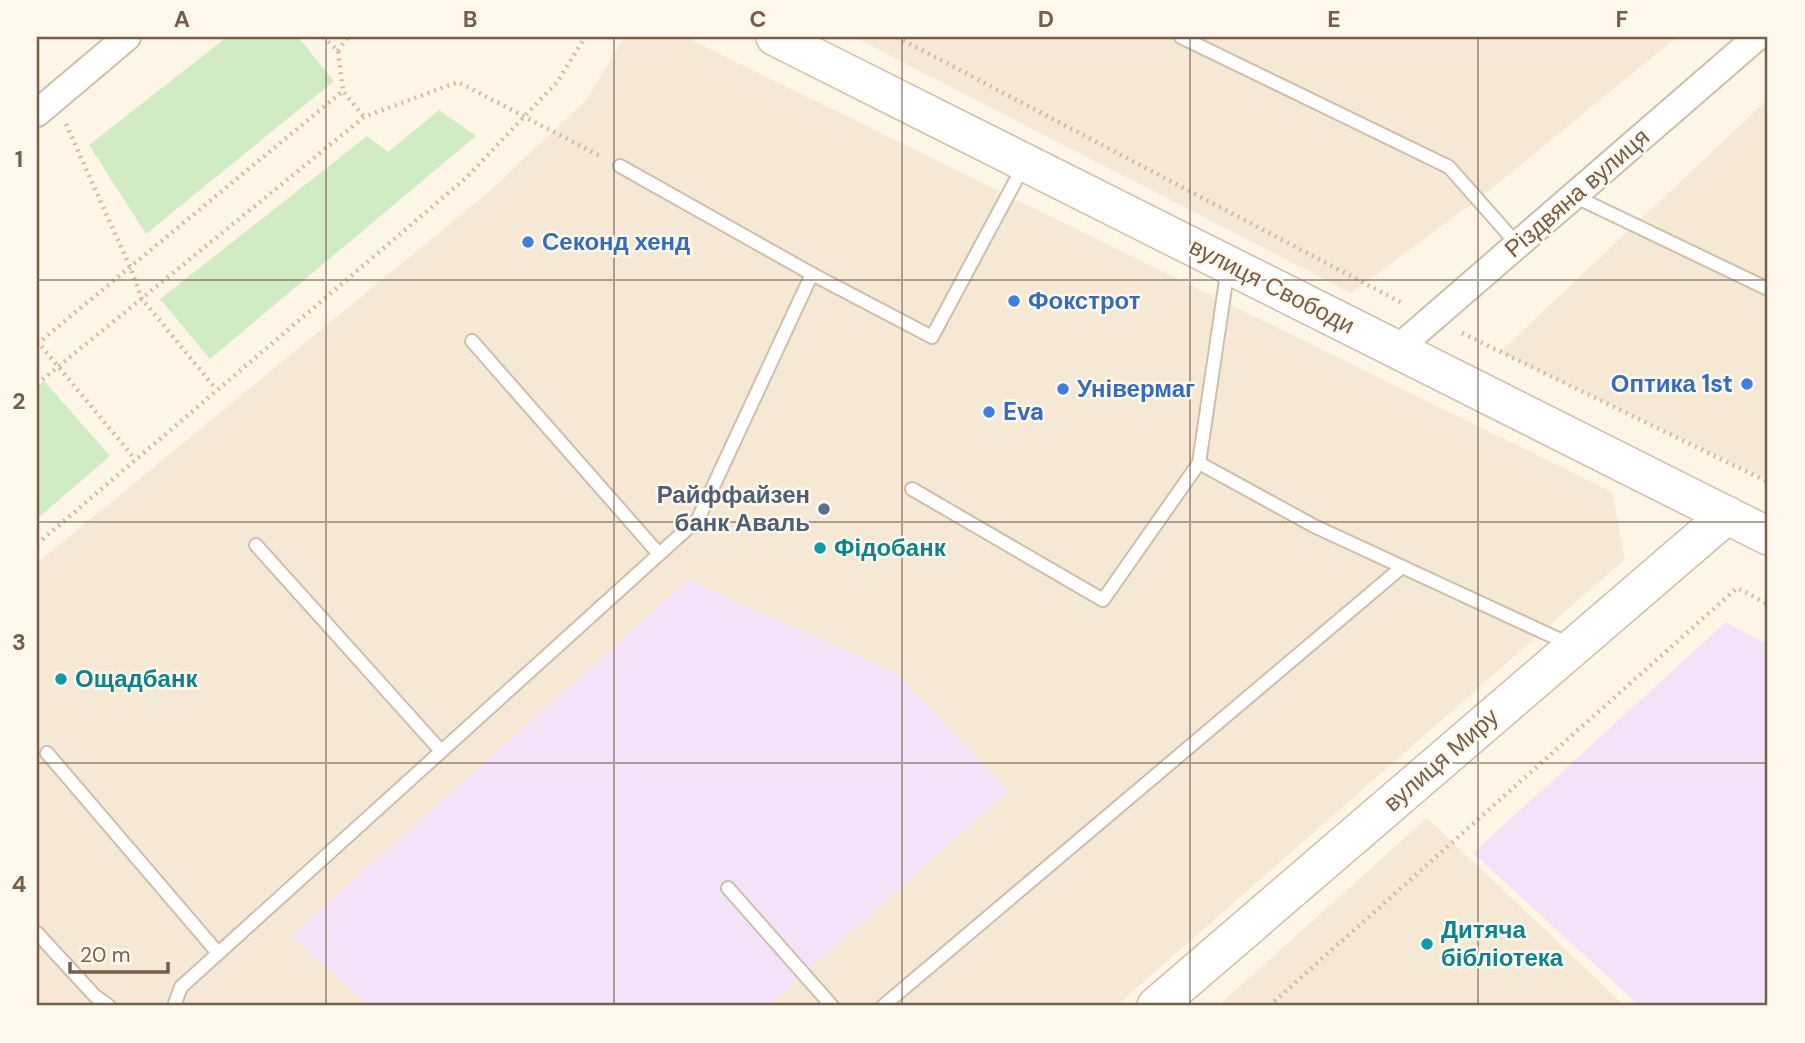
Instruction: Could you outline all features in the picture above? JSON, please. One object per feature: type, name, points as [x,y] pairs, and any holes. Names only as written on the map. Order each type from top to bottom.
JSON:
[{"type":"main road","name":"вулиця Свободи","points":[[775,37],[1768,536]]},
{"type":"main road","name":"вулиця Миру","points":[[1156,1006],[1727,515]]},
{"type":"street","points":[[45,105],[127,37]]},
{"type":"street","name":"Різдвяна вулиця","points":[[1397,349],[1757,37]]},
{"type":"lane","points":[[1181,37],[1449,167],[1517,244]]},
{"type":"lane","points":[[620,166],[812,274],[932,337],[1025,162]]},
{"type":"lane","points":[[1574,195],[1768,289]]},
{"type":"lane","points":[[912,488],[1103,600],[1199,463],[1228,264]]},
{"type":"lane","points":[[174,1006],[181,987],[698,519],[812,274]]},
{"type":"lane","points":[[472,341],[659,554]]},
{"type":"lane","points":[[1199,463],[1314,526],[1573,646]]},
{"type":"lane","points":[[256,544],[441,751]]},
{"type":"lane","points":[[883,1006],[1402,567]]},
{"type":"lane","points":[[47,753],[218,953]]},
{"type":"lane","points":[[728,888],[832,1006]]},
{"type":"lane","points":[[37,933],[94,996],[108,1006]]},
{"type":"path","points":[[323,37],[338,51],[343,92],[364,117]]},
{"type":"path","points":[[338,51],[348,37]]},
{"type":"path","points":[[37,544],[467,177],[558,81],[585,37]]},
{"type":"path","points":[[897,37],[1432,318],[1768,482]]},
{"type":"path","points":[[37,384],[364,117],[458,82],[620,166]]},
{"type":"path","points":[[135,459],[37,342],[343,92]]},
{"type":"path","points":[[45,105],[130,267],[142,299],[216,389]]},
{"type":"path","points":[[1269,1006],[1737,588],[1768,604]]},
{"type":"shaded area","points":[[624,37],[685,37],[1612,492],[1625,559],[1116,1006],[37,1006],[37,563],[490,191],[587,99]]},
{"type":"shaded area","points":[[854,37],[1677,37],[1480,198],[1351,293]]},
{"type":"shaded area","points":[[1768,99],[1768,480],[1500,352]]},
{"type":"shaded area","points":[[688,580],[896,673],[1008,791],[768,1006],[369,1006],[291,936]]},
{"type":"shaded area","points":[[1726,622],[1768,645],[1768,1006],[1640,1006],[1473,853]]},
{"type":"shaded area","points":[[1427,818],[1625,1006],[1218,1006]]},
{"type":"green space","points":[[227,37],[298,37],[334,81],[146,234],[89,145]]},
{"type":"green space","points":[[439,110],[476,136],[210,359],[160,299],[367,136],[388,152]]},
{"type":"green space","points":[[44,381],[110,456],[37,519],[37,387]]},
{"type":"place","name":"Секонд хенд","points":[[528,242]]},
{"type":"place","name":"Фокстрот","points":[[1014,301]]},
{"type":"place","name":"Оптика 1st","points":[[1747,384]]},
{"type":"place","name":"Універмаг","points":[[1063,389]]},
{"type":"place","name":"Eva","points":[[989,412]]},
{"type":"place","name":"Райффайзен банк Аваль","points":[[824,509]]},
{"type":"place","name":"Фідобанк","points":[[820,548]]},
{"type":"place","name":"Ощадбанк","points":[[61,679]]},
{"type":"place","name":"Дитяча бібліотека","points":[[1427,944]]}]
